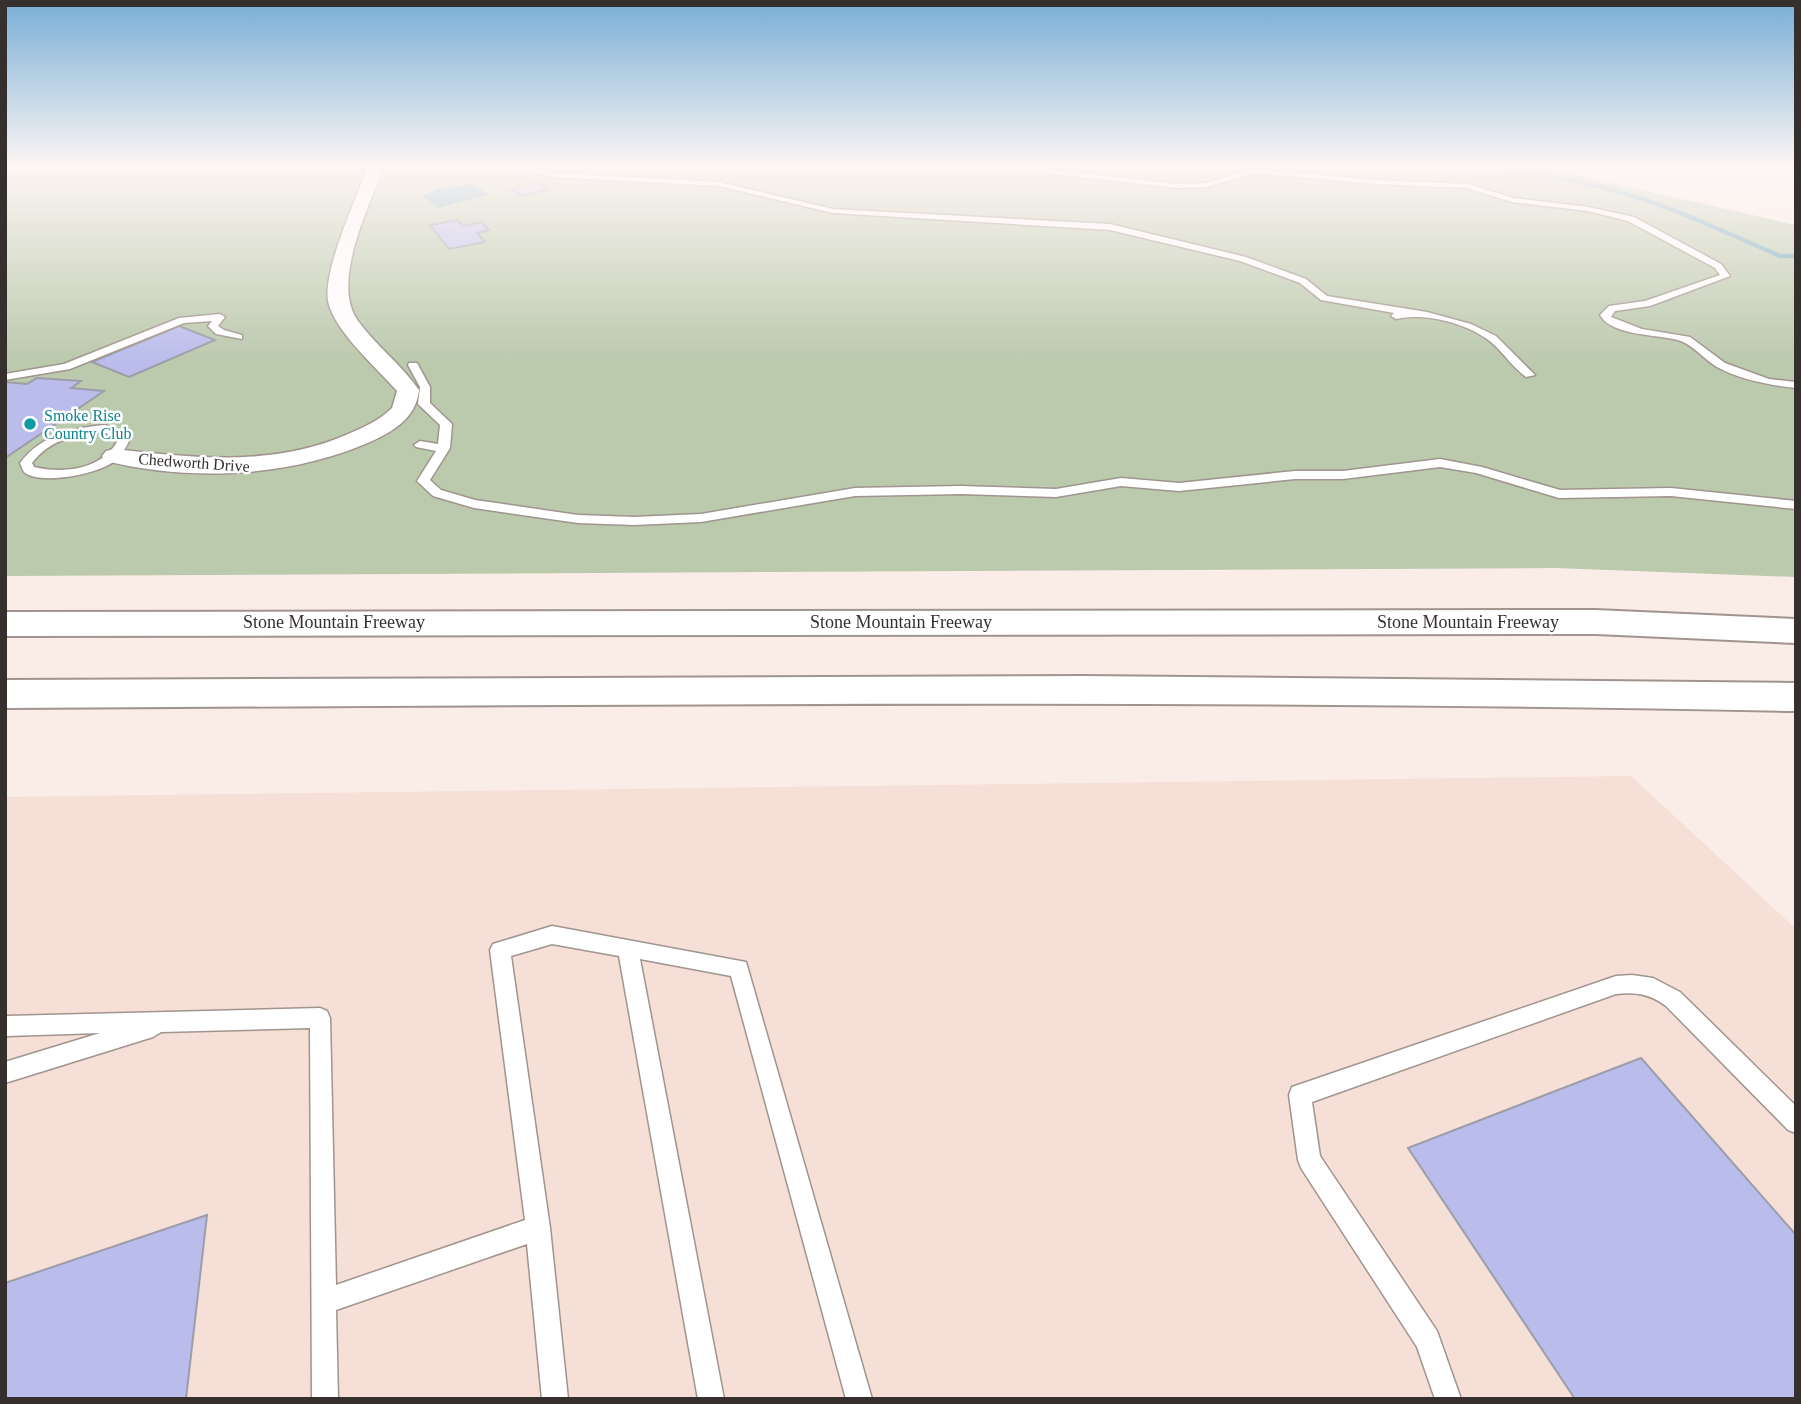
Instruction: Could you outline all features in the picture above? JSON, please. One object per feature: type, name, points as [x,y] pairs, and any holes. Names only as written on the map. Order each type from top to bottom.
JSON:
[{"type":"highway","name":"Stone Mountain Freeway","points":[[5,624],[1596,622],[1796,631]]},
{"type":"highway","points":[[5,694],[1096,689],[1477,691],[1796,697]]},
{"type":"street","name":"Chedworth Drive","points":[[114,456],[231,467],[277,465],[309,458],[395,421],[408,401],[408,390],[345,317],[337,300],[338,284],[353,232]]},
{"type":"lane","points":[[1125,232],[1254,262],[1303,281],[1324,298],[1457,323],[1486,334],[1517,368],[1530,375]]},
{"type":"lane","points":[[1652,232],[1708,260],[1724,271],[1725,276],[1647,304],[1612,308],[1605,315],[1607,319],[1640,332],[1686,339],[1721,365],[1767,382],[1796,385]]},
{"type":"lane","points":[[1391,320],[1403,312]]},
{"type":"lane","points":[[5,377],[66,367],[183,320],[220,317],[213,326],[216,330],[238,337]]},
{"type":"lane","points":[[413,365],[425,387],[424,404],[446,424],[444,448],[423,481],[437,493],[474,504],[598,521],[677,520],[855,492],[961,490],[1056,493],[1121,482],[1179,487],[1440,463],[1478,470],[1559,494],[1671,492],[1796,505]]},
{"type":"lane","points":[[105,428],[125,437],[122,449],[114,456],[72,473],[46,475],[29,470],[26,463],[33,451],[63,435],[89,429],[105,428]]},
{"type":"lane","points":[[420,444],[444,448]]},
{"type":"lane","points":[[555,1399],[538,1228],[500,950],[552,935],[739,968],[859,1399]]},
{"type":"lane","points":[[628,949],[711,1399]]},
{"type":"lane","points":[[1448,1399],[1428,1340],[1309,1160],[1300,1095],[1616,985],[1637,982],[1660,989],[1673,999],[1796,1122]]},
{"type":"lane","points":[[7,1026],[320,1018],[325,1399]]},
{"type":"lane","points":[[5,1073],[173,1021]]},
{"type":"lane","points":[[324,1302],[538,1228]]},
{"type":"shaded area","points":[[1631,776],[1796,929],[1796,1399],[5,1399],[5,797]]},
{"type":"green space","name":"Smoke Rise Country Club","points":[[5,232],[1796,232],[1796,577],[1556,568],[5,576]]},
{"type":"building","points":[[435,232],[483,232],[477,233],[485,242],[449,249]]},
{"type":"building","points":[[179,326],[215,340],[129,377],[92,362]]},
{"type":"building","name":"Smoke Rise Country Club","points":[[37,378],[81,381],[71,388],[104,391],[5,458],[5,382],[27,384]]},
{"type":"building","points":[[1641,1058],[1796,1235],[1796,1399],[1575,1399],[1408,1148]]},
{"type":"building","points":[[207,1215],[186,1399],[5,1399],[5,1283]]},
{"type":"waterway","points":[[1723,232],[1780,256],[1796,256]]},
{"type":"place","name":"Smoke Rise Country Club","points":[[30,424]]}]
